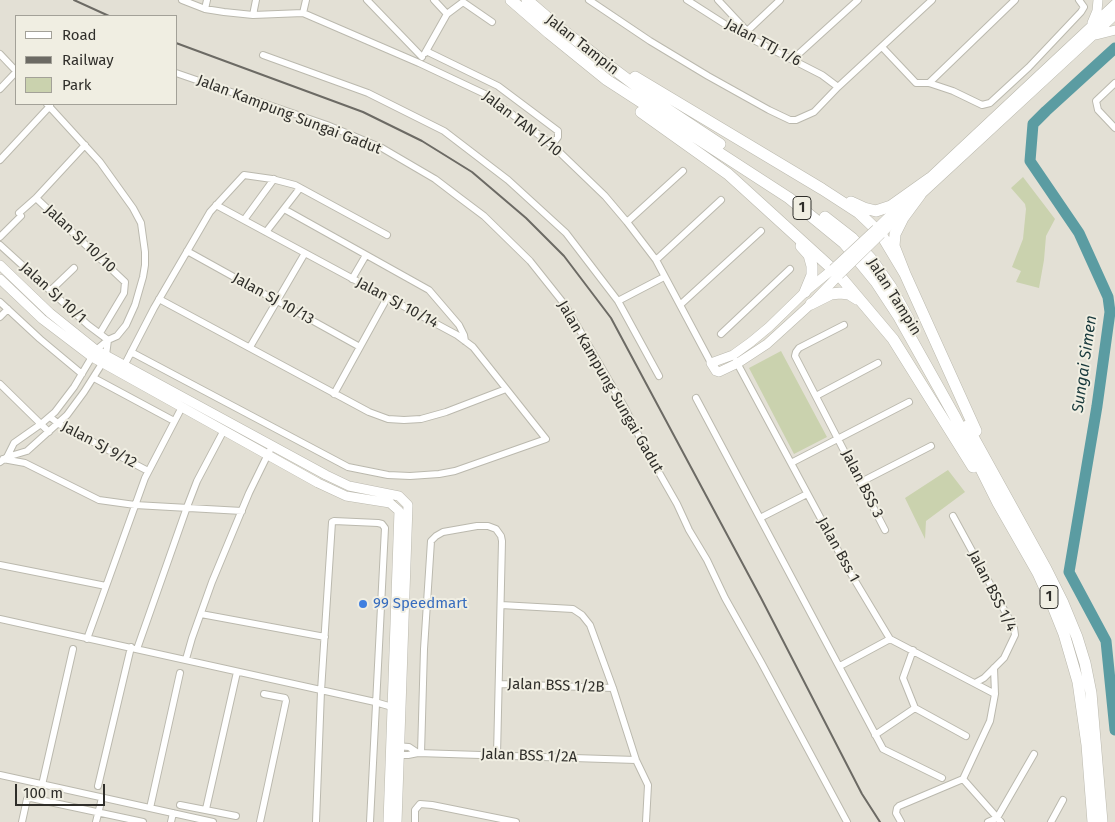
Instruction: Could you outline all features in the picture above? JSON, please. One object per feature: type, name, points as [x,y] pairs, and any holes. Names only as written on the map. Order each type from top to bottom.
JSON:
[{"type":"highway","name":"Jalan Tampin","points":[[511,0],[607,80],[788,198],[822,224],[854,254],[876,282],[899,317],[954,417],[998,503]]},
{"type":"highway","name":"Jalan Tampin","points":[[527,0],[603,62],[664,107],[818,212],[862,248],[891,287],[1046,569],[1063,602],[1077,637],[1091,693],[1102,822]]},
{"type":"highway","points":[[603,62],[618,67],[859,213],[878,232],[905,274]]},
{"type":"highway","points":[[607,80],[640,111],[728,174],[836,272],[892,340],[981,480],[998,503]]},
{"type":"highway","points":[[822,189],[864,208],[876,211],[891,206],[929,179]]},
{"type":"highway","points":[[920,195],[903,218],[895,234],[894,246],[905,274],[992,462],[994,474]]},
{"type":"highway","points":[[785,226],[808,255],[812,266],[812,276],[805,292]]},
{"type":"highway","points":[[811,304],[840,292],[849,294],[862,303]]},
{"type":"highway","name":"1","points":[[998,503],[1038,573],[1072,658],[1087,745],[1094,822]]},
{"type":"highway","points":[[1080,699],[1086,822]]},
{"type":"street","name":"Jalan TAN 1/10","points":[[182,0],[205,9],[224,12],[253,15],[303,13],[422,57],[487,95],[552,145],[605,196],[627,222],[656,260],[711,364]]},
{"type":"street","points":[[205,9],[207,0]]},
{"type":"street","points":[[253,15],[256,0]]},
{"type":"street","points":[[303,13],[306,0]]},
{"type":"street","points":[[367,0],[422,57],[498,86],[558,131],[558,137],[552,145]]},
{"type":"street","points":[[434,0],[447,14]]},
{"type":"street","points":[[589,0],[689,65],[790,120],[796,120],[814,112],[930,1]]},
{"type":"street","name":"Jalan TTJ 1/6","points":[[687,0],[734,30],[746,32],[822,75],[838,87]]},
{"type":"street","points":[[718,0],[746,32],[780,0]]},
{"type":"street","points":[[793,59],[858,0]]},
{"type":"street","points":[[929,84],[1015,0]]},
{"type":"street","points":[[882,47],[916,83],[929,84],[953,91],[982,105],[990,103],[1081,12],[1084,7],[1080,0]]},
{"type":"street","points":[[1089,34],[1095,18],[1098,0]]},
{"type":"street","points":[[836,272],[805,292],[769,327],[732,355],[711,364],[716,371],[719,372],[738,363],[767,344],[811,304],[836,272],[1089,34],[1114,7],[1104,0]]},
{"type":"street","points":[[422,57],[447,14],[463,2],[492,22]]},
{"type":"street","points":[[1089,34],[1115,30]]},
{"type":"street","points":[[0,54],[15,70]]},
{"type":"street","points":[[263,55],[368,93],[444,131],[508,180],[566,233],[618,301],[659,376]]},
{"type":"street","points":[[0,88],[15,72]]},
{"type":"street","name":"Jalan Kampung Sungai Gadut","points":[[178,74],[334,128],[382,148],[435,179],[484,216],[530,261],[565,305],[620,400],[644,448],[707,560],[724,598],[761,662],[847,822]]},
{"type":"street","points":[[1115,83],[1096,101],[1098,110],[1115,128]]},
{"type":"street","points":[[0,160],[48,105],[100,162],[133,208],[144,238],[145,265],[140,291],[126,324],[117,336],[108,340],[94,353],[74,386],[50,417],[14,444],[3,459]]},
{"type":"street","points":[[878,232],[929,179],[1004,113]]},
{"type":"street","points":[[0,237],[85,145]]},
{"type":"street","points":[[627,222],[683,171]]},
{"type":"street","points":[[125,364],[210,212],[244,175],[274,180],[300,188],[386,236]]},
{"type":"street","points":[[244,220],[274,180]]},
{"type":"street","points":[[266,232],[300,188]]},
{"type":"street","name":"Jalan SJ 10/10","points":[[36,198],[125,282],[124,293],[100,333]]},
{"type":"street","points":[[656,260],[721,200]]},
{"type":"street","name":"Jalan SJ 10/14","points":[[132,352],[348,467],[388,475],[439,474],[456,471],[546,439],[473,347],[465,341],[216,205]]},
{"type":"street","points":[[284,209],[429,290],[459,325],[465,341]]},
{"type":"street","points":[[680,305],[761,231]]},
{"type":"street","name":"Jalan SJ 10/1","points":[[0,245],[88,325],[108,340]]},
{"type":"street","name":"Jalan SJ 10/13","points":[[187,251],[360,346]]},
{"type":"street","points":[[250,347],[305,253]]},
{"type":"street","points":[[352,279],[366,255]]},
{"type":"street","points":[[0,265],[94,353]]},
{"type":"street","points":[[50,290],[74,268]]},
{"type":"street","points":[[721,334],[790,269]]},
{"type":"street","points":[[618,301],[664,277]]},
{"type":"street","points":[[0,279],[42,320],[182,407],[318,483],[346,496],[390,503],[399,511],[392,707],[397,822]]},
{"type":"street","points":[[334,394],[387,298]]},
{"type":"street","points":[[160,299],[334,394],[369,412],[388,419],[421,419],[446,412],[506,389]]},
{"type":"street","points":[[0,302],[82,374]]},
{"type":"street","points":[[0,317],[8,309]]},
{"type":"street","name":"Jalan BSS 3","points":[[844,325],[799,348],[795,356],[886,530]]},
{"type":"street","points":[[3,459],[27,451],[59,424],[94,378],[104,359],[108,340]]},
{"type":"street","name":"Jalan Bss 1","points":[[732,355],[856,583],[890,639]]},
{"type":"street","points":[[104,359],[125,364],[326,475],[349,486],[399,496],[408,505],[395,750],[388,822]]},
{"type":"street","points":[[816,396],[878,363]]},
{"type":"street","points":[[94,378],[174,421]]},
{"type":"street","points":[[0,384],[49,432]]},
{"type":"street","points":[[696,398],[883,749],[942,778]]},
{"type":"street","points":[[791,463],[909,402]]},
{"type":"street","points":[[86,639],[148,471],[182,407]]},
{"type":"street","name":"Jalan SJ 9/12","points":[[50,417],[59,424],[148,471]]},
{"type":"street","points":[[98,786],[134,648],[197,481],[224,430]]},
{"type":"street","points":[[186,659],[201,614],[242,511],[272,446]]},
{"type":"street","points":[[861,482],[931,446]]},
{"type":"street","points":[[3,459],[25,463],[99,500],[136,505],[242,511]]},
{"type":"street","points":[[760,518],[807,494]]},
{"type":"street","name":"Jalan BSS 1/4","points":[[953,516],[1014,628],[1016,635],[1004,658],[984,678],[975,683]]},
{"type":"street","points":[[316,822],[321,691],[332,522],[334,521],[382,524],[385,528],[370,822]]},
{"type":"street","points":[[419,753],[432,541],[443,532],[488,526],[496,529],[501,536],[502,542],[497,755]]},
{"type":"street","points":[[0,565],[106,586]]},
{"type":"street","points":[[501,605],[573,609],[582,615],[590,625],[636,760],[648,785],[646,822]]},
{"type":"street","points":[[201,614],[325,637]]},
{"type":"street","points":[[0,619],[186,659],[392,707]]},
{"type":"street","points":[[840,666],[890,639],[995,694]]},
{"type":"street","points":[[42,784],[73,650]]},
{"type":"street","points":[[913,650],[903,678],[915,708],[966,736]]},
{"type":"street","points":[[901,822],[896,811],[899,806],[963,779],[990,721],[995,694],[994,668]]},
{"type":"street","points":[[206,809],[237,672]]},
{"type":"street","points":[[150,808],[180,673]]},
{"type":"street","name":"Jalan BSS 1/2B","points":[[499,684],[613,688]]},
{"type":"street","points":[[260,822],[286,701],[285,698],[264,694]]},
{"type":"street","points":[[875,735],[915,708]]},
{"type":"street","name":"Jalan BSS 1/2A","points":[[395,750],[409,748],[419,753],[636,760]]},
{"type":"street","points":[[999,820],[1034,754]]},
{"type":"street","points":[[0,775],[213,822]]},
{"type":"street","points":[[963,779],[999,820]]},
{"type":"street","points":[[22,822],[28,798],[143,822]]},
{"type":"street","points":[[96,822],[102,798]]},
{"type":"street","points":[[1052,822],[1062,800]]},
{"type":"street","points":[[415,822],[415,810],[420,804],[516,822]]},
{"type":"street","points":[[180,805],[236,816]]},
{"type":"street","points":[[171,822],[173,813]]},
{"type":"street","points":[[988,822],[999,820]]},
{"type":"green space","points":[[1023,177],[1055,219],[1046,236],[1039,288],[1016,282],[1021,271],[1012,267],[1023,239],[1026,209],[1025,204],[1011,188]]},
{"type":"green space","points":[[781,351],[827,437],[794,454],[749,368]]},
{"type":"green space","points":[[948,470],[965,492],[926,521],[925,539],[905,498]]},
{"type":"waterway","name":"Sungai Simen","points":[[1115,48],[1033,124],[1030,161],[1079,233],[1108,297],[1110,312],[1097,406],[1069,572],[1106,641],[1115,730]]},
{"type":"railway","points":[[74,0],[107,15]]},
{"type":"railway","points":[[178,44],[363,112],[422,141],[472,172],[526,218],[564,256],[611,318],[761,598],[862,794],[880,822]]},
{"type":"place","name":"99 Speedmart","points":[[363,604]]}]
